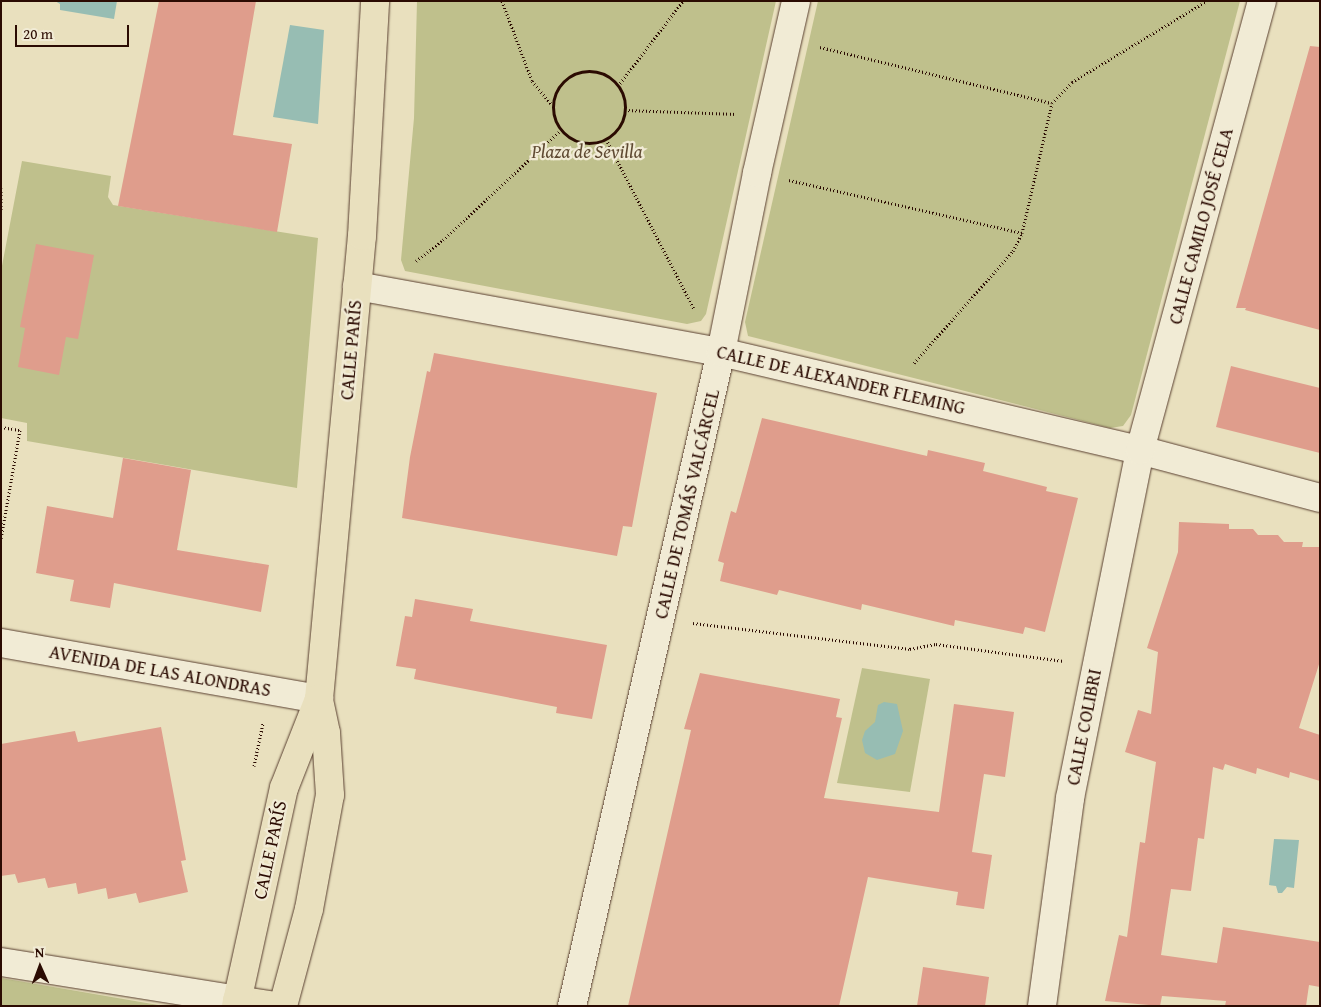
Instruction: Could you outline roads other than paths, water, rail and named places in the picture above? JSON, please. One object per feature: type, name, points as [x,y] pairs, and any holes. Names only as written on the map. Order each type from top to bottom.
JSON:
[{"type":"main road","name":"CALLE PARÍS","points":[[236,1003],[284,788],[318,698],[357,286],[370,126],[375,1]]},
{"type":"main road","name":"CALLE PARÍS","points":[[283,1006],[310,909],[330,795],[326,733],[318,698]]},
{"type":"main road","points":[[236,1003],[273,1006]]},
{"type":"street","name":"CALLE DE TOMÁS VALCÁRCEL","points":[[572,1006],[722,352],[757,173],[796,1]]},
{"type":"street","name":"CALLE CAMILO JOSÉ CELA","points":[[1140,450],[1262,1]]},
{"type":"street","name":"CALLE DE ALEXANDER FLEMING","points":[[357,286],[722,352],[1140,450],[1320,498]]},
{"type":"street","name":"CALLE COLIBRI","points":[[1042,1006],[1070,798],[1140,450]]},
{"type":"street","name":"AVENIDA DE LAS ALONDRAS","points":[[1,644],[318,698]]},
{"type":"street","points":[[1,962],[236,1003]]},
{"type":"water","points":[[55,1],[117,1],[114,19],[60,10],[60,4]]},
{"type":"water","points":[[290,25],[324,30],[318,124],[273,117]]},
{"type":"water","points":[[884,702],[897,704],[903,731],[895,754],[877,760],[865,753],[862,740],[865,731],[875,722],[878,705]]},
{"type":"water","points":[[1274,839],[1299,840],[1294,888],[1287,887],[1282,893],[1278,893],[1276,886],[1269,885]]},
{"type":"park label","name":"Plaza de Sevilla","points":[[587,152]]}]
